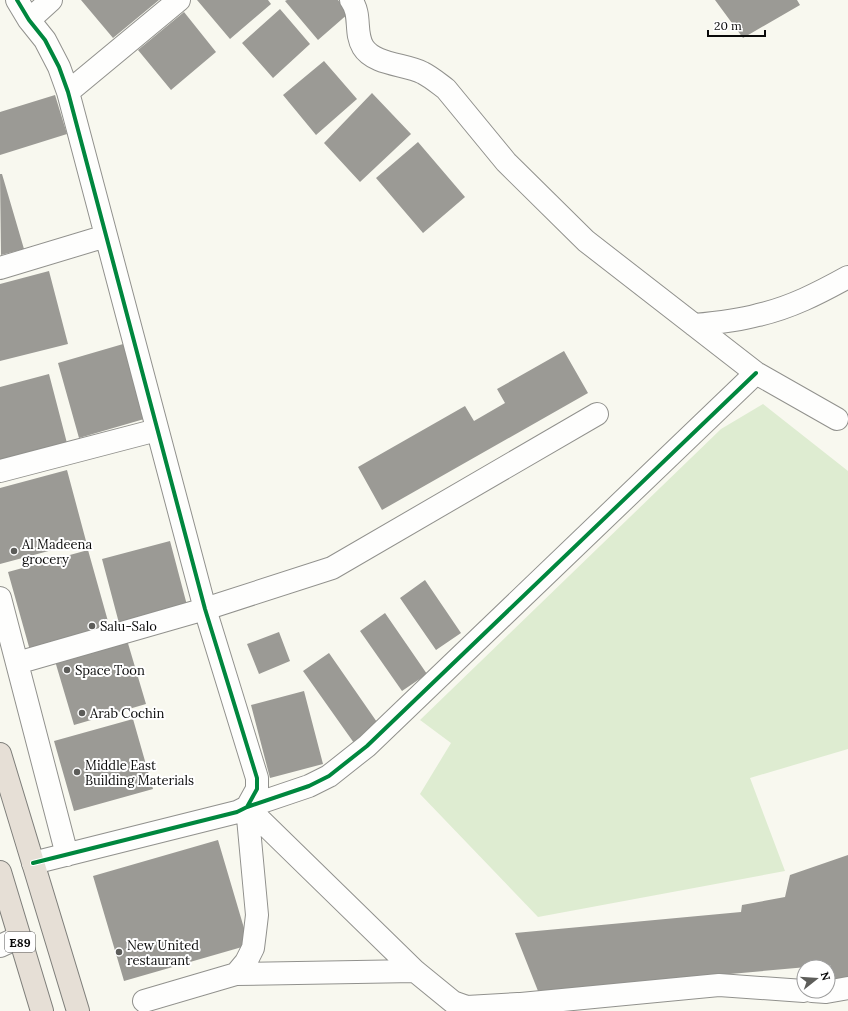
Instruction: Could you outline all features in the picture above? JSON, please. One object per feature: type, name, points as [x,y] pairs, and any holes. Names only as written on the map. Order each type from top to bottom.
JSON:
[{"type":"highway","points":[[0,754],[78,1011]]},
{"type":"highway","name":"E89","points":[[0,872],[9,940],[42,1011]]},
{"type":"street","points":[[17,0],[48,47],[59,67],[68,92],[205,609],[257,778],[257,790],[247,807],[257,915],[256,927],[253,948],[246,962],[236,974]]},
{"type":"street","points":[[29,20],[50,0]]},
{"type":"street","points":[[68,92],[179,0]]},
{"type":"street","points":[[351,0],[358,15],[358,37],[364,48],[374,57],[422,72],[435,79],[451,95],[506,162],[586,241],[756,373],[837,419]]},
{"type":"street","points":[[0,268],[106,236]]},
{"type":"street","points":[[694,325],[727,322],[790,306],[848,277]]},
{"type":"street","points":[[33,863],[237,812],[247,807],[309,786],[334,772],[367,746],[756,373]]},
{"type":"street","points":[[17,663],[205,609],[332,568],[597,414]]},
{"type":"street","points":[[0,471],[157,430]]},
{"type":"street","points":[[0,598],[67,855]]},
{"type":"street","points":[[247,807],[415,971],[453,1002],[466,1007],[528,1008],[719,985],[796,990]]},
{"type":"street","points":[[144,1001],[236,974],[415,971]]},
{"type":"street","points":[[836,990],[848,988]]},
{"type":"green space","points":[[763,404],[848,471],[848,749],[750,778],[785,871],[538,917],[420,794],[451,743],[420,720],[721,429]]},
{"type":"building","points":[[81,0],[159,0],[113,38]]},
{"type":"building","points":[[197,0],[268,0],[271,4],[230,39]]},
{"type":"building","points":[[338,0],[349,13],[318,40],[285,1]]},
{"type":"building","points":[[715,0],[797,0],[800,5],[743,38]]},
{"type":"building","points":[[280,9],[310,44],[273,78],[242,43]]},
{"type":"building","points":[[184,12],[216,52],[171,90],[138,50]]},
{"type":"building","points":[[324,61],[357,99],[316,135],[283,95]]},
{"type":"building","points":[[372,93],[411,134],[360,182],[324,143]]},
{"type":"building","points":[[55,95],[67,134],[0,155],[0,112]]},
{"type":"building","points":[[418,142],[465,197],[423,233],[376,178]]},
{"type":"building","points":[[0,174],[2,174],[24,249],[1,255]]},
{"type":"building","points":[[49,271],[68,344],[0,361],[0,284]]},
{"type":"building","points":[[130,342],[151,417],[79,438],[58,363]]},
{"type":"building","points":[[564,351],[588,393],[382,510],[358,467],[465,406],[474,421],[505,403],[497,389]]},
{"type":"building","points":[[49,374],[68,447],[0,464],[0,387]]},
{"type":"building","points":[[67,470],[86,541],[0,564],[0,488]]},
{"type":"building","points":[[170,541],[188,609],[120,627],[102,559]]},
{"type":"building","points":[[88,550],[111,632],[31,654],[8,572]]},
{"type":"building","points":[[425,580],[461,633],[436,650],[400,598]]},
{"type":"building","points":[[385,613],[427,674],[402,691],[360,631]]},
{"type":"building","points":[[279,632],[290,661],[259,674],[247,644]]},
{"type":"building","points":[[127,640],[146,704],[74,725],[55,661]]},
{"type":"building","points":[[329,653],[379,725],[354,743],[303,671]]},
{"type":"building","points":[[304,691],[323,764],[270,778],[251,705]]},
{"type":"building","points":[[133,719],[153,789],[74,811],[54,741]]},
{"type":"building","points":[[218,840],[249,945],[124,981],[93,876]]},
{"type":"building","points":[[848,855],[848,983],[838,986],[836,981],[836,959],[796,959],[796,968],[538,991],[515,933],[741,912],[742,905],[785,897],[790,875]]},
{"type":"cycle path","points":[[17,0],[29,20],[45,40],[59,67],[68,92],[205,609],[257,778],[257,789],[247,807],[237,812],[33,863]]},
{"type":"cycle path","points":[[247,807],[309,786],[329,776],[367,746],[756,373]]},
{"type":"place","name":"Al Madeena grocery","points":[[14,551]]},
{"type":"place","name":"Salu-Salo","points":[[92,626]]},
{"type":"place","name":"Space Toon","points":[[67,670]]},
{"type":"place","name":"Arab Cochin","points":[[82,713]]},
{"type":"place","name":"Middle East Building Materials","points":[[77,772]]},
{"type":"place","name":"New United restaurant","points":[[119,952]]}]
